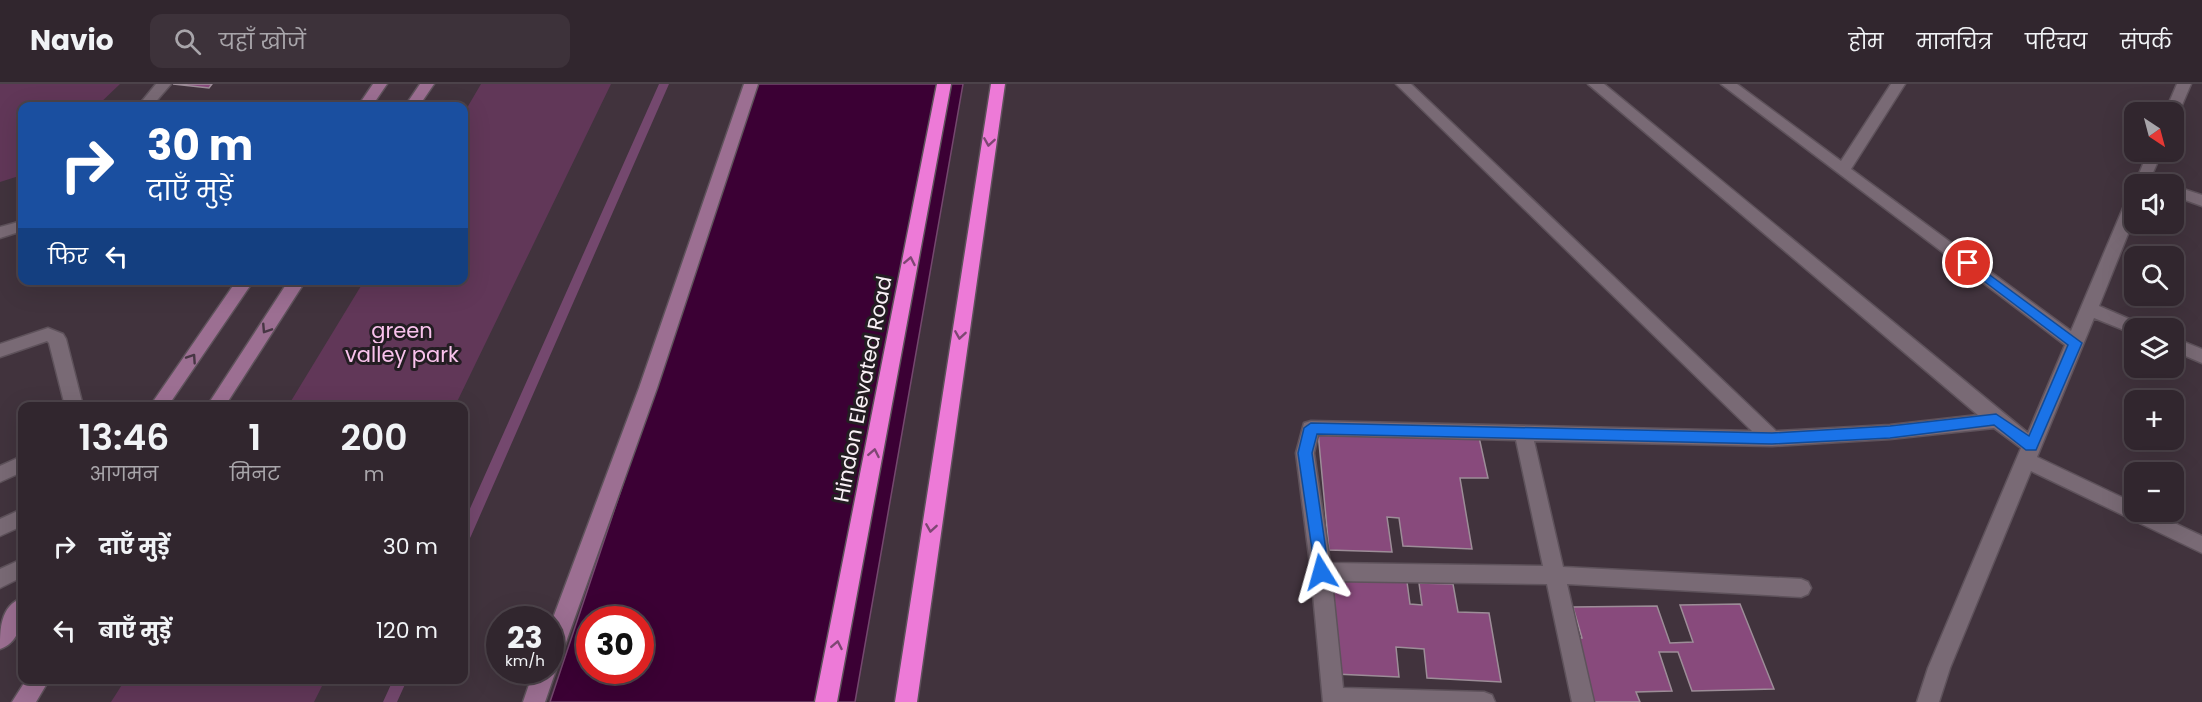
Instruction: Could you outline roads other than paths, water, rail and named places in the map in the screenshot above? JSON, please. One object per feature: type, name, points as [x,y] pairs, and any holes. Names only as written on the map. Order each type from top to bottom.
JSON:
[{"type":"highway","name":"Hindon Elevated Road","points":[[826,702],[944,84]]},
{"type":"highway","points":[[906,702],[998,84]]},
{"type":"street","points":[[148,102],[164,84]]},
{"type":"street","points":[[368,102],[380,84]]},
{"type":"street","points":[[415,102],[427,84]]},
{"type":"street","points":[[564,618],[648,387],[751,84]]},
{"type":"street","points":[[1403,84],[1772,439]]},
{"type":"street","points":[[1595,84],[1996,420],[2029,453],[2202,545]]},
{"type":"street","points":[[1728,84],[2075,343]]},
{"type":"street","points":[[1843,170],[1898,84]]},
{"type":"street","points":[[2176,102],[2184,84]]},
{"type":"street","points":[[2184,195],[2202,201]]},
{"type":"street","points":[[1928,702],[1939,668],[2124,225]]},
{"type":"street","points":[[0,233],[18,227]]},
{"type":"street","points":[[162,402],[243,285]]},
{"type":"street","points":[[219,402],[295,285]]},
{"type":"street","points":[[2089,309],[2124,323]]},
{"type":"street","points":[[0,351],[48,334],[57,339],[73,402]]},
{"type":"street","points":[[2184,348],[2202,356]]},
{"type":"street","points":[[1484,702],[1334,700],[1321,572],[1305,453],[1311,428],[1772,439],[1890,432],[1996,420]]},
{"type":"street","points":[[1523,432],[1583,702]]},
{"type":"street","points":[[0,474],[18,466]]},
{"type":"street","points":[[0,528],[18,519]]},
{"type":"street","points":[[0,579],[18,570]]},
{"type":"street","points":[[1321,572],[1554,575],[1801,588]]},
{"type":"street","points":[[0,640],[18,613]]},
{"type":"street","points":[[23,702],[35,684]]},
{"type":"street","points":[[534,702],[540,684]]},
{"type":"waterway","points":[[468,527],[664,84]]},
{"type":"waterway","points":[[390,702],[398,684]]},
{"type":"park label","name":"green valley park","points":[[402,343]]}]
